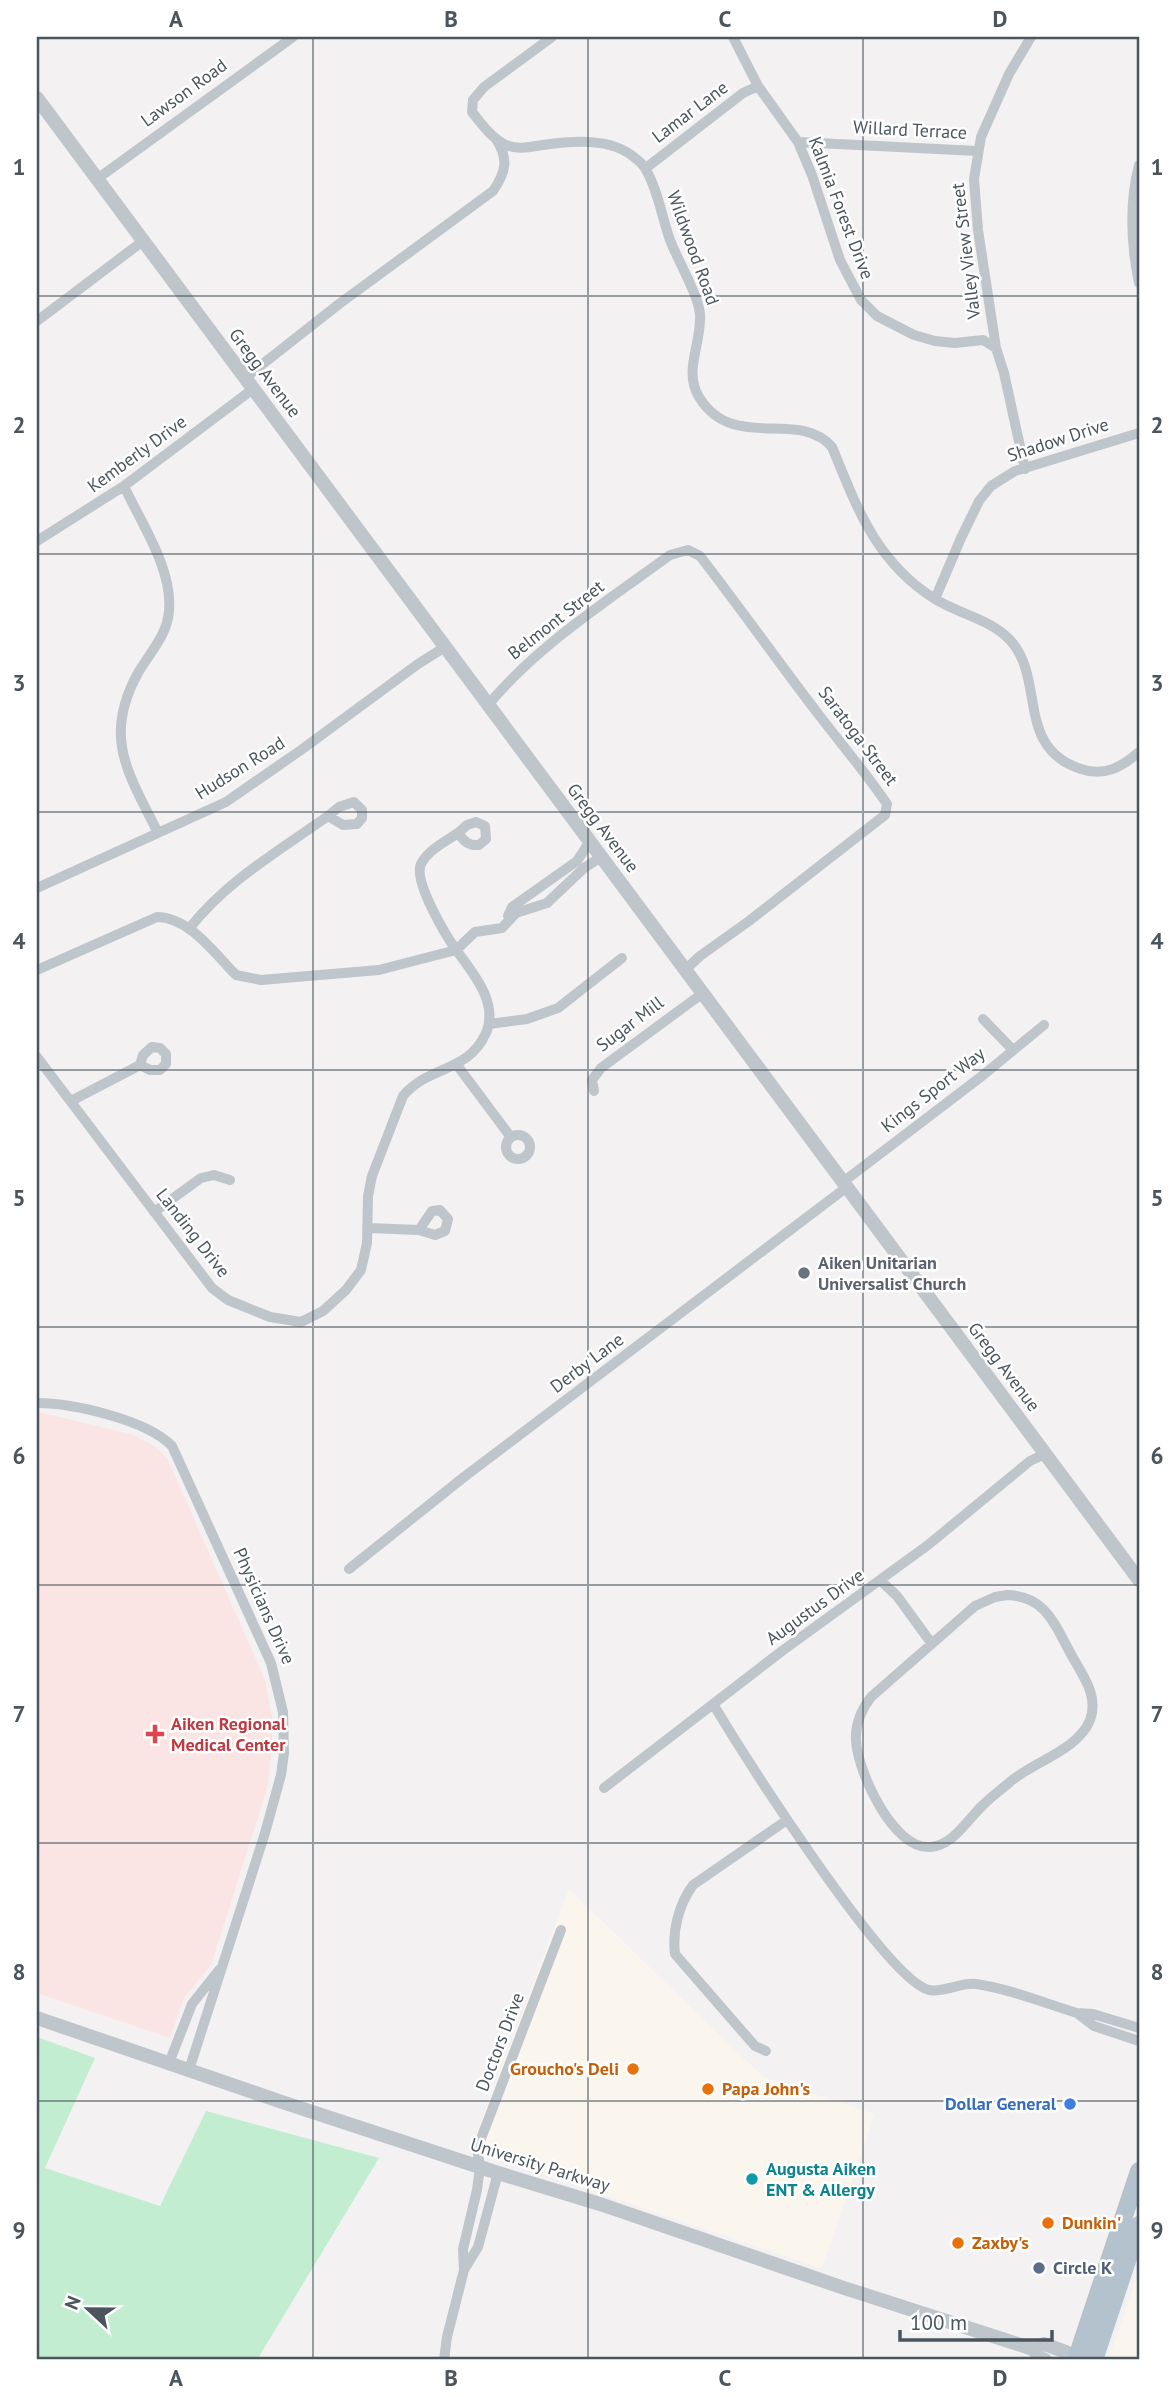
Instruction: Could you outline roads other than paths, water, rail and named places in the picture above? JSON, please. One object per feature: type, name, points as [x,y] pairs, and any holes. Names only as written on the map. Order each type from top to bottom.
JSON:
[{"type":"main road","points":[[1074,2360],[1139,2171]]},
{"type":"main road","points":[[1094,2360],[1139,2225]]},
{"type":"street","name":"Lawson Road","points":[[97,179],[293,37]]},
{"type":"street","points":[[249,384],[339,304],[494,191],[502,178],[506,163],[495,137],[472,111],[474,100],[484,87],[552,37]]},
{"type":"street","name":"Kalmia Forest Drive","points":[[733,37],[758,86],[798,142],[812,175],[840,260],[855,291],[868,308],[877,316],[914,335],[955,343],[983,340],[996,348]]},
{"type":"street","name":"Valley View Street","points":[[1025,469],[996,348],[978,230],[974,179],[977,151],[999,95],[1031,37]]},
{"type":"street","name":"Lamar Lane","points":[[646,168],[743,93],[758,86]]},
{"type":"street","name":"Gregg Avenue","points":[[37,98],[1139,1580]]},
{"type":"street","points":[[495,137],[507,145],[522,149],[577,141],[600,144],[632,155],[646,168]]},
{"type":"street","name":"Willard Terrace","points":[[798,142],[977,151]]},
{"type":"street","points":[[1139,165],[1133,190],[1132,240],[1139,283]]},
{"type":"street","name":"Wildwood Road","points":[[646,168],[671,242],[700,311],[691,380],[710,413],[746,428],[810,433],[822,438],[832,447],[873,538],[904,576],[936,599],[993,627],[1014,645],[1021,656],[1033,713],[1041,734],[1046,744],[1062,760],[1078,769],[1102,772],[1117,768],[1139,752]]},
{"type":"street","points":[[37,321],[143,241]]},
{"type":"street","name":"Kemberly Drive","points":[[37,541],[124,486],[249,384]]},
{"type":"street","name":"Shadow Drive","points":[[936,599],[961,538],[985,493],[998,480],[1139,433]]},
{"type":"street","points":[[124,486],[160,561],[166,577],[169,601],[164,631],[134,681],[119,730],[130,776],[158,833]]},
{"type":"street","name":"Saratoga Street","points":[[651,569],[670,555],[683,550],[695,552],[700,556],[867,775],[888,808],[877,822],[685,970]]},
{"type":"street","name":"Belmont Street","points":[[488,705],[513,676],[651,569]]},
{"type":"street","name":"Hudson Road","points":[[37,888],[226,802],[418,664],[445,648]]},
{"type":"street","points":[[189,929],[208,906],[241,878],[328,816]]},
{"type":"street","points":[[458,833],[427,856],[421,864],[419,876],[425,893],[456,950],[479,981],[487,1004],[489,1024],[519,1021],[558,1008],[622,958]]},
{"type":"street","points":[[502,928],[512,908],[576,861],[590,841]]},
{"type":"street","points":[[37,970],[150,918],[170,918],[189,929],[236,975],[252,979],[379,970],[456,950],[475,932],[502,928],[516,913],[555,898],[584,868],[601,857]]},
{"type":"street","name":"Sugar Mill","points":[[594,1091],[592,1080],[601,1068],[702,993]]},
{"type":"street","points":[[983,1019],[1013,1050]]},
{"type":"street","name":"Landing Drive","points":[[37,1057],[212,1289],[270,1317],[301,1322],[314,1316],[346,1290],[361,1270],[369,1228],[368,1196],[372,1176],[403,1096],[426,1076],[457,1065],[477,1047],[489,1024]]},
{"type":"street","name":"Kings Sport Way","points":[[845,1184],[1044,1025]]},
{"type":"street","points":[[71,1101],[141,1065]]},
{"type":"street","points":[[457,1065],[510,1136]]},
{"type":"street","points":[[155,1212],[201,1178],[214,1175],[230,1180]]},
{"type":"street","name":"Derby Lane","points":[[349,1569],[464,1477],[845,1184]]},
{"type":"street","points":[[369,1228],[419,1230]]},
{"type":"street","name":"Physicians Drive","points":[[37,1403],[79,1408],[141,1426],[158,1433],[172,1446],[276,1679],[284,1730],[281,1775],[189,2070]]},
{"type":"street","name":"Augustus Drive","points":[[604,1788],[928,1545],[1030,1461],[1045,1454]]},
{"type":"street","points":[[881,1580],[897,1596],[932,1644]]},
{"type":"street","points":[[995,1597],[1025,1597],[1039,1605],[1052,1619],[1086,1680],[1093,1702],[1088,1725],[1078,1736],[1054,1755],[1021,1773],[983,1804],[950,1839],[930,1847],[913,1844],[901,1836],[877,1801],[860,1766],[856,1732],[860,1713],[871,1697],[932,1644],[975,1606],[995,1597]]},
{"type":"street","points":[[713,1704],[787,1820],[870,1934],[911,1981],[930,1990],[973,1983],[1139,2028]]},
{"type":"street","points":[[766,2051],[755,2046],[675,1954],[673,1940],[685,1897],[693,1885],[787,1820]]},
{"type":"street","name":"Doctors Drive","points":[[464,2270],[463,2249],[480,2166],[477,2149],[561,1930]]},
{"type":"street","name":"Physicians Drive","points":[[169,2063],[192,2004],[221,1968]]},
{"type":"street","points":[[1077,2013],[1094,2026],[1139,2041]]},
{"type":"street","name":"University Parkway","points":[[37,2018],[1033,2349],[1045,2360]]},
{"type":"street","points":[[444,2360],[464,2270],[478,2247],[498,2173]]},
{"type":"street","name":"University Parkway","points":[[1033,2349],[1044,2344],[1066,2352],[1074,2360]]},
{"type":"place","name":"Aiken Unitarian Universalist Church","points":[[804,1273]]},
{"type":"place","name":"Aiken Regional Medical Center","points":[[155,1734]]},
{"type":"place","name":"Groucho's Deli","points":[[633,2069]]},
{"type":"place","name":"Papa John's","points":[[708,2089]]},
{"type":"place","name":"Dollar General","points":[[1070,2104]]},
{"type":"place","name":"Augusta Aiken ENT & Allergy","points":[[752,2179]]},
{"type":"place","name":"Dunkin'","points":[[1048,2223]]},
{"type":"place","name":"Zaxby's","points":[[958,2243]]},
{"type":"place","name":"Circle K","points":[[1039,2268]]}]
